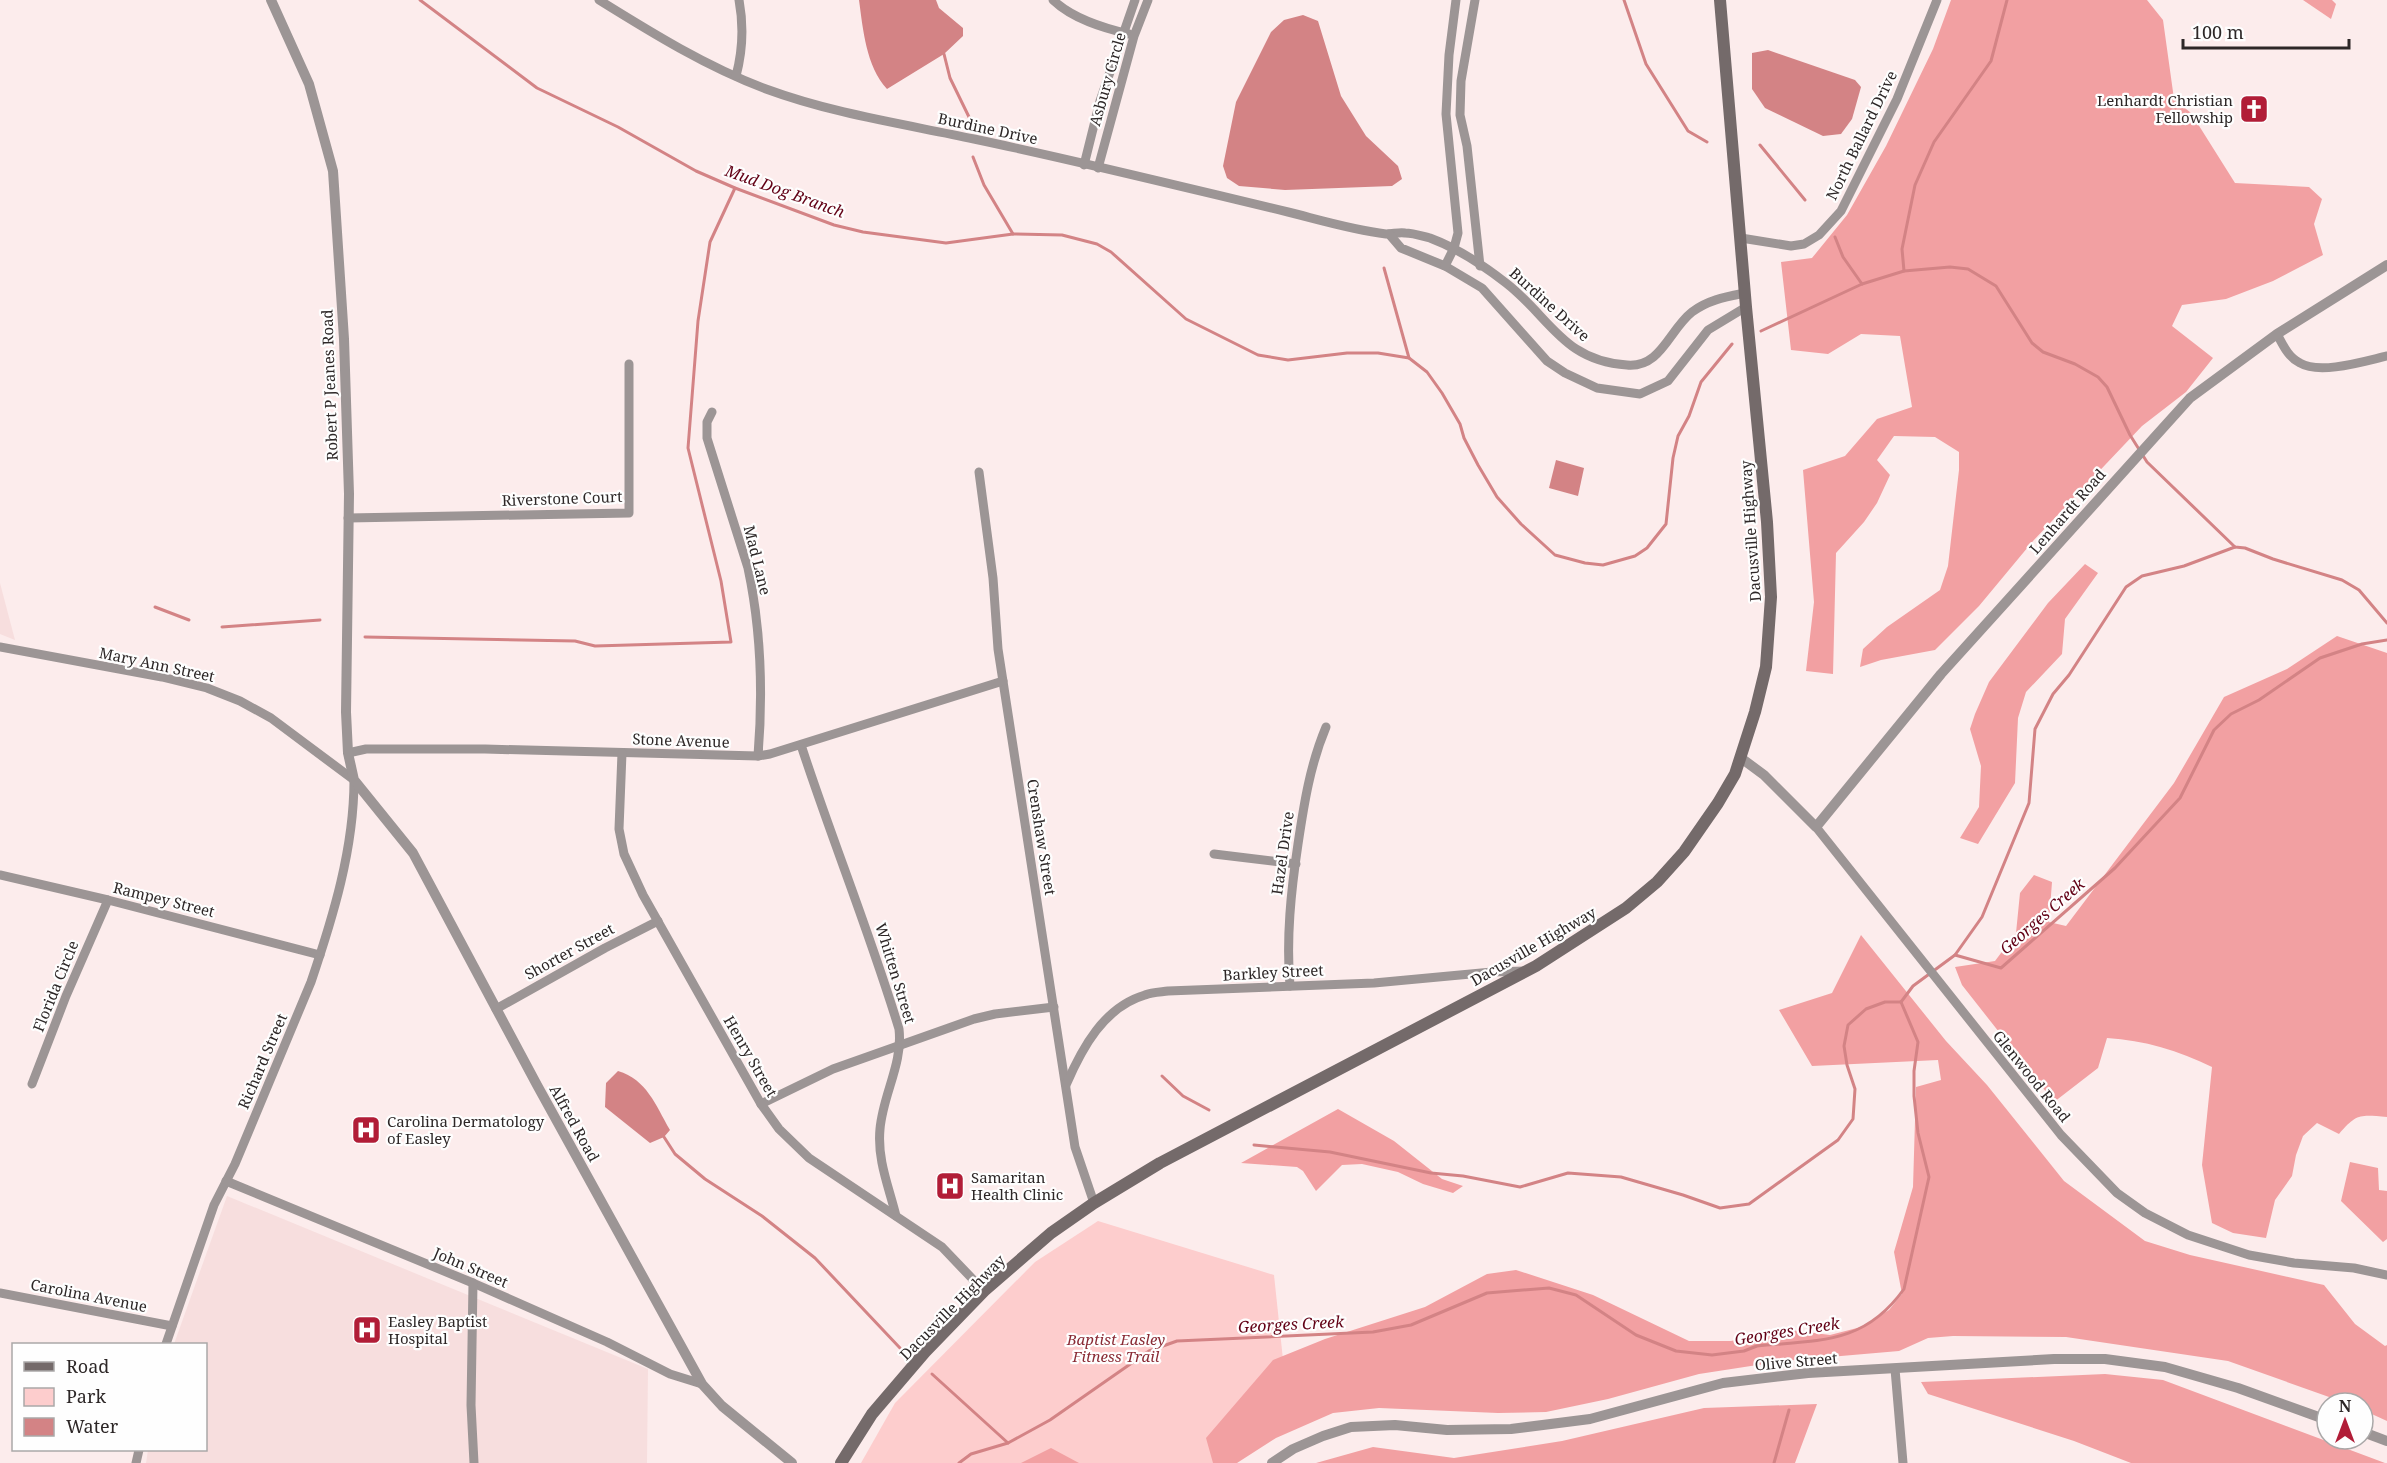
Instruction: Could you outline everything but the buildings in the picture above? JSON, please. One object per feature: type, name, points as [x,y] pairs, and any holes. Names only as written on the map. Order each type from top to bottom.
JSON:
[{"type":"main road","name":"Dacusville Highway","points":[[841,1463],[872,1414],[925,1352],[984,1291],[1051,1233],[1094,1203],[1160,1163],[1526,971],[1626,908],[1657,882],[1684,852],[1718,803],[1742,758],[1766,667],[1771,597],[1763,472],[1746,307],[1720,0]]},
{"type":"street","name":"Robert P Jeanes Road","points":[[270,0],[309,84],[333,171],[344,339],[348,518],[346,712],[348,753],[354,780]]},
{"type":"street","name":"Burdine Drive","points":[[599,0],[654,34],[736,76],[816,106],[876,121],[975,139],[1389,234],[1407,232],[1426,237],[1454,248],[1506,283],[1564,340],[1586,356],[1631,366],[1648,362],[1671,339],[1689,314],[1712,300],[1745,293]]},
{"type":"street","points":[[736,76],[742,53],[743,20],[739,0]]},
{"type":"street","points":[[1053,0],[1060,7],[1094,24],[1134,36]]},
{"type":"street","name":"Asbury Circle","points":[[1084,165],[1100,101],[1135,0]]},
{"type":"street","name":"Asbury Circle","points":[[1098,168],[1134,36],[1148,0]]},
{"type":"street","points":[[1445,266],[1454,248],[1458,232],[1446,114],[1449,49],[1456,0]]},
{"type":"street","points":[[1475,0],[1461,81],[1460,115],[1467,146],[1480,266]]},
{"type":"street","name":"North Ballard Drive","points":[[1741,238],[1791,246],[1804,244],[1819,235],[1841,211],[1896,99],[1937,0]]},
{"type":"street","points":[[1449,49],[1466,53]]},
{"type":"street","points":[[1446,114],[1460,115]]},
{"type":"street","name":"Burdine Drive","points":[[1389,234],[1401,248],[1445,266],[1482,288],[1547,361],[1565,374],[1597,388],[1640,394],[1668,381],[1708,330],[1746,307]]},
{"type":"street","name":"Lenhardt Road","points":[[1816,827],[1941,674],[2190,398],[2277,334],[2387,265]]},
{"type":"street","points":[[2277,334],[2290,356],[2301,364],[2315,368],[2344,365],[2387,356]]},
{"type":"street","name":"Riverstone Court","points":[[348,518],[629,513],[629,364]]},
{"type":"street","name":"Mad Lane","points":[[712,412],[707,422],[707,438],[748,568],[752,588],[762,704],[758,756]]},
{"type":"street","name":"Crenshaw Street","points":[[979,472],[993,578],[998,649],[1075,1147],[1094,1203]]},
{"type":"street","name":"Mary Ann Street","points":[[0,647],[162,677],[207,688],[240,701],[271,718],[354,780]]},
{"type":"street","name":"Stone Avenue","points":[[348,753],[366,749],[485,749],[758,756],[801,745],[1003,681]]},
{"type":"street","name":"Hazel Drive","points":[[1290,986],[1288,924],[1305,796],[1317,749],[1326,728]]},
{"type":"street","name":"Whitten Street","points":[[801,745],[864,921],[896,1021],[900,1046],[880,1129],[881,1158],[896,1216]]},
{"type":"street","name":"Henry Street","points":[[622,753],[620,840],[643,895],[761,1104],[779,1129],[809,1158],[942,1247],[984,1291]]},
{"type":"street","name":"Glenwood Road","points":[[1742,758],[1764,775],[1816,827],[2067,1142],[2117,1192],[2145,1213],[2188,1235],[2249,1255],[2294,1263],[2354,1268],[2387,1275]]},
{"type":"street","name":"Richard Street","points":[[166,1343],[214,1205],[311,982],[320,955],[347,850],[354,808],[354,780]]},
{"type":"street","name":"Alfred Road","points":[[354,780],[412,853],[495,1009],[702,1384],[722,1406],[792,1463]]},
{"type":"street","points":[[1214,854],[1296,864]]},
{"type":"street","name":"Rampey Street","points":[[0,875],[108,900],[320,955]]},
{"type":"street","name":"Florida Circle","points":[[32,1084],[66,996],[108,900]]},
{"type":"street","name":"Shorter Street","points":[[495,1009],[658,921]]},
{"type":"street","name":"Barkley Street","points":[[1066,1085],[1078,1057],[1099,1027],[1121,1005],[1145,994],[1168,991],[1374,983],[1526,971]]},
{"type":"street","points":[[761,1104],[833,1069],[994,1014],[1054,1008]]},
{"type":"street","name":"John Street","points":[[226,1181],[473,1283],[607,1342],[670,1374],[702,1384]]},
{"type":"street","points":[[473,1283],[471,1405],[474,1463]]},
{"type":"street","name":"Carolina Avenue","points":[[0,1293],[172,1326]]},
{"type":"street","name":"Olive Street","points":[[1272,1463],[1293,1449],[1351,1427],[1395,1425],[1447,1430],[1511,1429],[1590,1419],[1723,1383],[1808,1373],[2054,1359],[2105,1359],[2165,1367],[2238,1388],[2315,1416]]},
{"type":"street","points":[[1895,1369],[1903,1463]]},
{"type":"shaded area","points":[[1951,0],[2147,0],[2163,20],[2174,99],[2191,113],[2235,183],[2309,187],[2322,199],[2314,224],[2323,255],[2273,281],[2226,299],[2182,305],[2172,326],[2213,358],[2186,392],[2142,426],[2033,541],[1979,606],[1935,650],[1881,660],[1860,667],[1863,649],[1887,627],[1940,590],[1948,566],[1959,452],[1935,437],[1894,436],[1877,460],[1890,475],[1877,503],[1864,522],[1836,553],[1833,674],[1806,671],[1814,602],[1803,470],[1845,456],[1877,419],[1912,407],[1900,336],[1861,334],[1828,354],[1791,350],[1781,262],[1812,258],[1847,215],[1886,146],[1933,49]]},
{"type":"shaded area","points":[[2303,0],[2332,0],[2336,4],[2331,19]]},
{"type":"shaded area","points":[[2085,564],[2098,573],[2065,619],[2062,654],[2026,692],[2018,718],[2015,783],[1978,844],[1960,838],[1979,807],[1981,766],[1970,729],[1989,682],[2048,603]]},
{"type":"shaded area","points":[[0,583],[15,640],[0,634]]},
{"type":"shaded area","points":[[2337,636],[2387,653],[2387,1117],[2360,1117],[2350,1122],[2339,1134],[2317,1123],[2303,1136],[2292,1176],[2275,1200],[2266,1238],[2233,1233],[2212,1223],[2202,1165],[2212,1067],[2161,1047],[2107,1038],[2098,1068],[2054,1102],[1962,985],[1955,967],[1995,961],[2016,933],[2020,893],[2034,875],[2052,882],[2049,922],[2066,926],[2174,783],[2224,697],[2287,669]]},
{"type":"shaded area","points":[[1861,935],[1946,1041],[1987,1085],[2064,1181],[2145,1241],[2190,1255],[2324,1285],[2355,1324],[2385,1346],[2387,1345],[2387,1421],[2375,1416],[2375,1391],[2315,1392],[2228,1361],[2066,1337],[1953,1336],[1928,1338],[1899,1351],[1783,1361],[1699,1374],[1608,1399],[1546,1412],[1498,1413],[1379,1408],[1333,1413],[1276,1438],[1237,1463],[1213,1463],[1206,1438],[1273,1360],[1325,1339],[1425,1307],[1487,1274],[1516,1270],[1593,1295],[1689,1341],[1731,1341],[1783,1329],[1830,1335],[1861,1327],[1889,1310],[1902,1294],[1894,1252],[1913,1187],[1916,1087],[1941,1080],[1938,1060],[1812,1066],[1779,1010],[1832,993]]},
{"type":"shaded area","points":[[1338,1109],[1394,1141],[1442,1179],[1463,1186],[1453,1193],[1423,1184],[1398,1172],[1362,1164],[1342,1165],[1316,1191],[1303,1171],[1297,1167],[1241,1163]]},
{"type":"shaded area","points":[[2350,1162],[2378,1168],[2379,1190],[2387,1191],[2387,1239],[2383,1242],[2341,1201]]},
{"type":"shaded area","name":"Easley Baptist Hospital","points":[[227,1196],[648,1369],[647,1463],[146,1463],[148,1451],[207,1451],[207,1343],[174,1343]]},
{"type":"shaded area","points":[[2105,1374],[2163,1380],[2315,1437],[2315,1451],[2353,1451],[2385,1463],[2131,1463],[2074,1441],[1928,1394],[1921,1382]]},
{"type":"shaded area","points":[[1817,1404],[1795,1463],[1316,1463],[1373,1447],[1454,1458],[1562,1441],[1704,1408]]},
{"type":"shaded area","points":[[1051,1448],[1079,1463],[1021,1463]]},
{"type":"green space","name":"Baptist Easley Fitness Trail","points":[[1098,1221],[1274,1275],[1284,1369],[1220,1463],[861,1463],[895,1403],[1035,1262]]},
{"type":"water","points":[[859,0],[936,0],[939,8],[963,28],[963,36],[944,54],[887,89],[880,80],[870,58]]},
{"type":"water","points":[[1303,15],[1318,21],[1341,96],[1366,136],[1398,166],[1402,179],[1392,186],[1285,190],[1239,186],[1227,178],[1223,166],[1236,102],[1271,32],[1284,20]]},
{"type":"water","points":[[1768,50],[1855,80],[1861,87],[1852,119],[1841,134],[1823,136],[1765,108],[1752,89],[1752,53]]},
{"type":"water","points":[[1556,460],[1584,468],[1578,496],[1549,488]]},
{"type":"water","points":[[618,1071],[636,1080],[655,1102],[670,1130],[664,1137],[650,1143],[605,1107],[606,1083]]},
{"type":"waterway","name":"Mud Dog Branch","points":[[420,0],[537,88],[618,127],[696,171],[834,225],[863,232],[946,243],[1013,234],[1062,235],[1097,244],[1111,252],[1186,319],[1258,355],[1288,360],[1347,353],[1378,353],[1409,358],[1427,372],[1442,393],[1460,424],[1464,438],[1478,465],[1497,497],[1521,524],[1555,555],[1585,563],[1603,565],[1635,556],[1647,548],[1666,524],[1673,458],[1678,436],[1689,416],[1701,382],[1732,344]]},
{"type":"waterway","points":[[1624,0],[1646,64],[1688,131],[1707,142]]},
{"type":"waterway","points":[[1904,271],[1902,249],[1915,185],[1934,142],[1991,61],[2007,0]]},
{"type":"waterway","points":[[944,54],[950,78],[969,117]]},
{"type":"waterway","points":[[1760,145],[1805,200]]},
{"type":"waterway","points":[[973,157],[984,185],[1013,234]]},
{"type":"waterway","points":[[365,637],[575,641],[595,646],[731,642],[721,581],[688,448],[698,321],[710,242],[735,188]]},
{"type":"waterway","points":[[1835,237],[1843,257],[1862,284]]},
{"type":"waterway","name":"Mud Dog Branch","points":[[1761,331],[1862,284],[1904,271],[1950,267],[1968,269],[1996,286],[2032,343],[2043,352],[2075,364],[2098,377],[2107,387],[2130,435],[2147,462],[2235,547],[2245,548],[2342,580],[2359,590],[2387,623]]},
{"type":"waterway","points":[[1384,268],[1409,358]]},
{"type":"waterway","points":[[1901,1002],[1913,986],[1955,955],[1982,917],[2029,803],[2035,729],[2053,694],[2069,675],[2126,587],[2142,576],[2184,566],[2235,547]]},
{"type":"waterway","points":[[155,607],[189,620]]},
{"type":"waterway","points":[[222,627],[320,620]]},
{"type":"waterway","name":"Georges Creek","points":[[1955,955],[2001,968],[2115,868],[2180,798],[2214,730],[2231,714],[2259,700],[2320,658],[2362,644],[2387,640]]},
{"type":"waterway","points":[[1254,1145],[1330,1152],[1431,1173],[1463,1176],[1520,1187],[1568,1173],[1621,1177],[1720,1208],[1749,1204],[1838,1140],[1853,1119],[1855,1089],[1847,1065],[1844,1046],[1848,1025],[1866,1009],[1885,1002],[1901,1002]]},
{"type":"waterway","name":"Georges Creek","points":[[959,1463],[971,1454],[1008,1443],[1050,1420],[1149,1351],[1177,1341],[1373,1332],[1411,1325],[1487,1293],[1549,1288],[1576,1295],[1636,1335],[1676,1351],[1712,1355],[1744,1351],[1757,1346],[1820,1340],[1856,1330],[1873,1321],[1904,1289],[1929,1177],[1918,1133],[1914,1096],[1914,1071],[1918,1042],[1901,1002]]},
{"type":"waterway","points":[[1162,1076],[1183,1096],[1209,1110]]},
{"type":"waterway","points":[[664,1137],[675,1154],[705,1179],[762,1216],[815,1258],[900,1348]]},
{"type":"waterway","points":[[932,1374],[1008,1443]]},
{"type":"waterway","points":[[1774,1463],[1789,1410]]},
{"type":"place","name":"Lenhardt Christian Fellowship","points":[[2254,109]]},
{"type":"place","name":"Carolina Dermatology of Easley","points":[[366,1130]]},
{"type":"place","name":"Samaritan Health Clinic","points":[[950,1186]]},
{"type":"place","name":"Easley Baptist Hospital","points":[[367,1330]]}]
